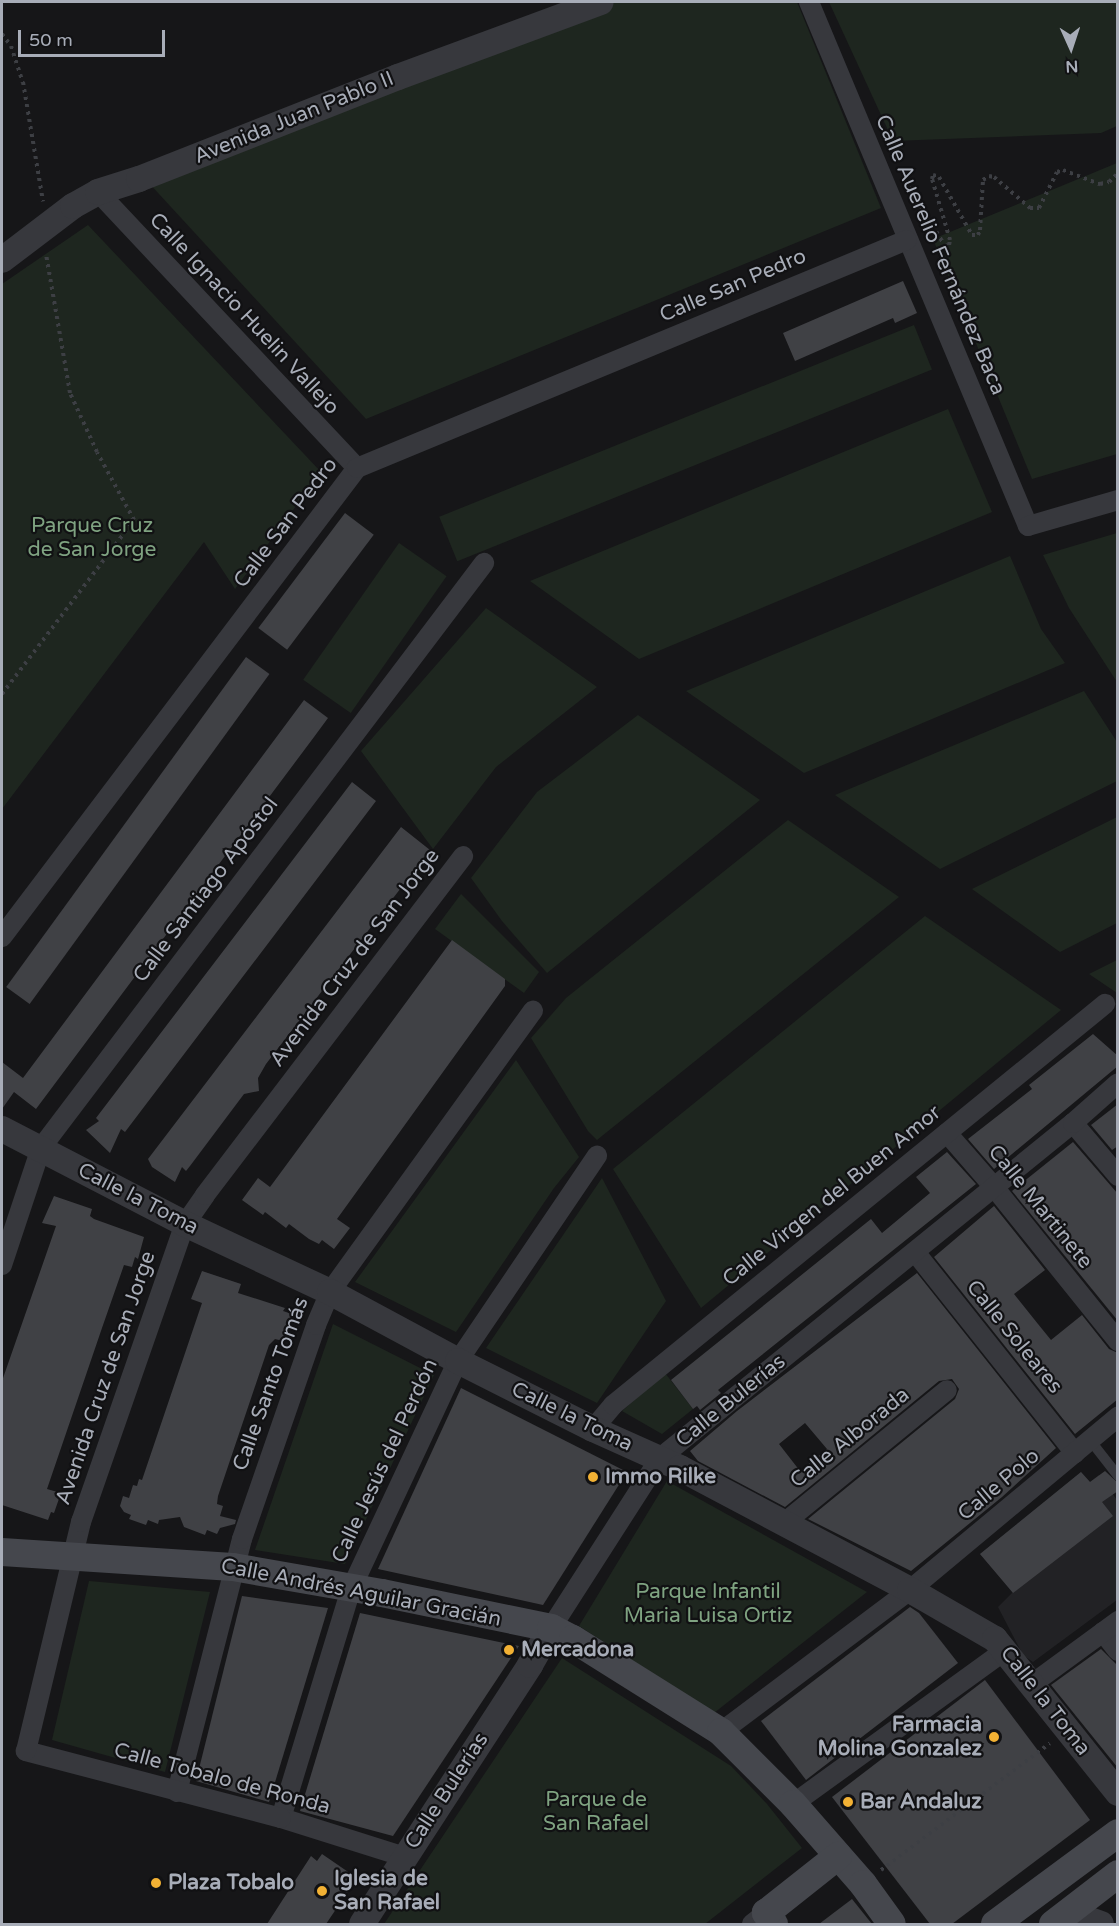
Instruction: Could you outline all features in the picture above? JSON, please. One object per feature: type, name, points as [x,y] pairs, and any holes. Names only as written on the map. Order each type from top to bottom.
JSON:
[{"type":"main road","name":"Calle Andrés Aguilar Gracián","points":[[2,1552],[233,1567],[550,1628],[573,1639],[721,1732],[793,1804],[863,1884],[892,1924]]},
{"type":"main road","points":[[995,1924],[1118,1833]]},
{"type":"main road","points":[[764,1921],[838,1856]]},
{"type":"main road","points":[[1060,1918],[1118,1874]]},
{"type":"street","name":"Avenida Juan Pablo II","points":[[2,260],[98,192],[150,175],[398,77],[601,2]]},
{"type":"street","name":"Calle Auerelio Fernández Baca","points":[[809,2],[1028,526],[1118,500]]},
{"type":"street","name":"Calle Ignacio Huelin Vallejo","points":[[98,192],[357,468]]},
{"type":"street","name":"Calle San Pedro","points":[[2,937],[357,468],[907,240]]},
{"type":"street","name":"Calle Santiago Apóstol","points":[[2,1265],[41,1148],[484,563]]},
{"type":"street","name":"Avenida Cruz de San Jorge","points":[[26,1751],[81,1522],[186,1224],[212,1186],[463,856]]},
{"type":"street","name":"Calle Virgen del Buen Amor","points":[[593,1429],[613,1405],[1105,1004]]},
{"type":"street","name":"Calle Santo Tomás","points":[[177,1792],[233,1567],[316,1325],[330,1292],[533,1011]]},
{"type":"street","name":"Calle Bulerías","points":[[362,1924],[530,1665],[550,1628],[660,1458],[1073,1123],[1118,1083]]},
{"type":"street","points":[[1073,1123],[1115,1169]]},
{"type":"street","name":"Calle la Toma","points":[[2,1129],[186,1224],[330,1292],[458,1361],[593,1429],[660,1458],[910,1590],[995,1639],[1118,1793]]},
{"type":"street","name":"Calle Martinete","points":[[947,1133],[994,1187],[1118,1341]]},
{"type":"street","name":"Calle Jesús del Perdón","points":[[281,1818],[351,1589],[458,1361],[597,1155]]},
{"type":"street","name":"Calle Soleares","points":[[915,1252],[1083,1447]]},
{"type":"street","name":"Calle Alborada","points":[[784,1523],[947,1390]]},
{"type":"street","name":"Calle Polo","points":[[721,1732],[910,1590],[1118,1418]]},
{"type":"street","points":[[1032,1684],[1110,1626],[1118,1651]]},
{"type":"street","points":[[793,1804],[1005,1651]]},
{"type":"street","name":"Calle Tobalo de Ronda","points":[[26,1751],[281,1818],[405,1857]]},
{"type":"street","points":[[1060,1918],[1101,1924]]},
{"type":"lane","points":[[1083,1447],[1118,1476]]},
{"type":"path","points":[[2,34],[11,46],[22,82],[47,226]]},
{"type":"path","points":[[888,192],[908,185],[945,246],[949,245],[950,240],[932,179],[933,175],[939,177],[972,235],[978,235],[983,180],[988,176],[994,177],[1030,208],[1039,208],[1057,172],[1063,170],[1100,184],[1109,182],[1118,172]]},
{"type":"path","points":[[2,694],[134,520],[97,452],[70,393],[46,254]]},
{"type":"path","points":[[863,1884],[1068,1730]]},
{"type":"shaded area","points":[[1081,1472],[1090,1482],[1099,1475],[1117,1500],[1117,1600],[1033,1662],[1023,1655],[998,1607],[1013,1592],[980,1554]]},
{"type":"green space","points":[[607,2],[797,2],[881,208],[366,419],[148,182]]},
{"type":"green space","points":[[829,2],[1117,2],[1117,126],[1101,133],[893,141]]},
{"type":"green space","points":[[1117,163],[1117,454],[1032,479],[933,239]]},
{"type":"green space","name":"Parque Cruz de San Jorge","points":[[88,225],[321,472],[235,589],[204,542],[2,809],[2,284]]},
{"type":"green space","points":[[914,325],[932,370],[457,561],[439,517]]},
{"type":"green space","points":[[948,409],[992,512],[639,659],[530,581]]},
{"type":"green space","points":[[1118,533],[1117,682],[1069,608],[1043,555]]},
{"type":"green space","points":[[399,543],[447,576],[351,713],[303,680]]},
{"type":"green space","points":[[1010,556],[1041,629],[1065,663],[804,773],[686,691]]},
{"type":"green space","points":[[486,608],[597,687],[496,767],[433,849],[361,751]]},
{"type":"green space","points":[[1084,691],[1117,742],[1117,781],[940,869],[835,795]]},
{"type":"green space","points":[[638,715],[760,800],[547,973],[502,921],[471,878],[537,792]]},
{"type":"green space","points":[[1117,817],[1117,923],[1060,952],[972,889]]},
{"type":"green space","points":[[788,820],[899,897],[597,1140],[588,1131],[531,1038],[566,998]]},
{"type":"green space","points":[[461,894],[539,972],[524,993],[435,929]]},
{"type":"green space","points":[[925,916],[1061,1010],[701,1308],[613,1169]]},
{"type":"green space","points":[[1117,960],[1117,993],[1089,974]]},
{"type":"green space","points":[[516,1060],[579,1157],[554,1188],[456,1332],[355,1282]]},
{"type":"green space","points":[[602,1178],[666,1301],[597,1403],[486,1348]]},
{"type":"green space","points":[[333,1324],[434,1375],[345,1564],[255,1550]]},
{"type":"green space","points":[[665,1373],[693,1409],[662,1434],[622,1411]]},
{"type":"green space","name":"Parque Infantil Maria Luisa Ortiz","points":[[667,1481],[867,1592],[714,1713],[579,1626]]},
{"type":"green space","points":[[89,1581],[210,1592],[165,1772],[52,1740]]},
{"type":"green space","name":"Parque de San Rafael","points":[[562,1658],[731,1766],[767,1804],[802,1848],[705,1924],[384,1924]]},
{"type":"building","points":[[903,281],[917,313],[895,323],[893,318],[795,361],[783,333]]},
{"type":"building","points":[[345,513],[374,535],[287,650],[258,628]]},
{"type":"building","points":[[246,657],[269,674],[30,1004],[6,987]]},
{"type":"building","points":[[304,700],[328,718],[314,737],[36,1109],[14,1092],[2,1109],[2,1062],[23,1078]]},
{"type":"building","points":[[352,782],[376,801],[125,1132],[121,1129],[110,1153],[86,1130],[99,1121],[96,1118]]},
{"type":"building","points":[[401,827],[430,850],[266,1064],[258,1078],[259,1091],[244,1094],[186,1171],[182,1167],[175,1182],[152,1167],[148,1159]]},
{"type":"building","points":[[452,940],[505,979],[505,986],[337,1219],[350,1228],[334,1249],[322,1240],[319,1244],[309,1239],[289,1224],[286,1228],[265,1212],[263,1215],[242,1200],[258,1178],[270,1187]]},
{"type":"building","points":[[1093,1034],[1118,1056],[1118,1066],[994,1169],[968,1139],[1032,1089],[1029,1085]]},
{"type":"building","points":[[1118,1104],[1118,1146],[1112,1150],[1091,1125]]},
{"type":"building","points":[[1073,1142],[1118,1194],[1118,1321],[1012,1191]]},
{"type":"building","points":[[947,1152],[976,1184],[718,1390],[721,1393],[700,1410],[697,1406],[693,1409],[671,1380],[871,1219],[882,1233],[930,1193],[916,1177]]},
{"type":"building","points":[[54,1196],[92,1209],[90,1216],[94,1219],[144,1237],[138,1259],[135,1257],[132,1267],[124,1265],[47,1489],[61,1493],[54,1513],[51,1512],[48,1520],[2,1505],[2,1381],[56,1226],[42,1223]]},
{"type":"building","points":[[994,1206],[1045,1270],[1014,1294],[1051,1340],[1082,1315],[1109,1349],[1118,1353],[1118,1399],[1075,1434],[934,1257]]},
{"type":"building","points":[[202,1271],[241,1284],[238,1293],[285,1308],[283,1311],[292,1314],[283,1341],[275,1339],[269,1345],[218,1496],[217,1504],[223,1506],[220,1516],[236,1520],[235,1524],[220,1528],[217,1534],[207,1530],[205,1535],[184,1527],[180,1517],[159,1520],[158,1524],[148,1520],[146,1525],[129,1519],[131,1515],[124,1512],[120,1506],[123,1496],[129,1498],[133,1485],[137,1486],[139,1479],[142,1480],[202,1303],[191,1299]]},
{"type":"building","points":[[917,1273],[1056,1448],[1002,1497],[911,1571],[808,1519],[955,1399],[959,1389],[952,1379],[939,1381],[785,1507],[698,1461],[690,1451],[737,1411]],"holes":[[[805,1423],[827,1449],[800,1471],[779,1444]]]},
{"type":"building","points":[[461,1388],[627,1472],[543,1605],[378,1569]]},
{"type":"building","points":[[1105,1471],[1118,1483],[1118,1491],[1102,1502],[1113,1516],[1013,1593],[980,1554],[1081,1472],[1090,1482]]},
{"type":"building","points":[[242,1596],[328,1608],[269,1802],[196,1781]]},
{"type":"building","points":[[910,1607],[919,1613],[958,1663],[806,1780],[761,1721]]},
{"type":"building","points":[[360,1613],[519,1646],[393,1836],[300,1811]]},
{"type":"building","points":[[1101,1649],[1118,1666],[1118,1768],[1051,1685]]},
{"type":"building","points":[[985,1680],[1090,1820],[952,1924],[930,1924],[832,1797]]},
{"type":"building","name":"Iglesia de San Rafael","points":[[322,1854],[357,1878],[326,1924],[267,1924],[311,1856],[317,1861]]},
{"type":"building","points":[[852,1899],[872,1924],[819,1924]]},
{"type":"place","name":"Immo Rilke","points":[[593,1477]]},
{"type":"place","name":"Mercadona","points":[[509,1650]]},
{"type":"place","name":"Farmacia Molina Gonzalez","points":[[994,1737]]},
{"type":"place","name":"Bar Andaluz","points":[[848,1802]]},
{"type":"place","name":"Plaza Tobalo","points":[[156,1883]]},
{"type":"place","name":"Iglesia de San Rafael","points":[[322,1891]]}]
